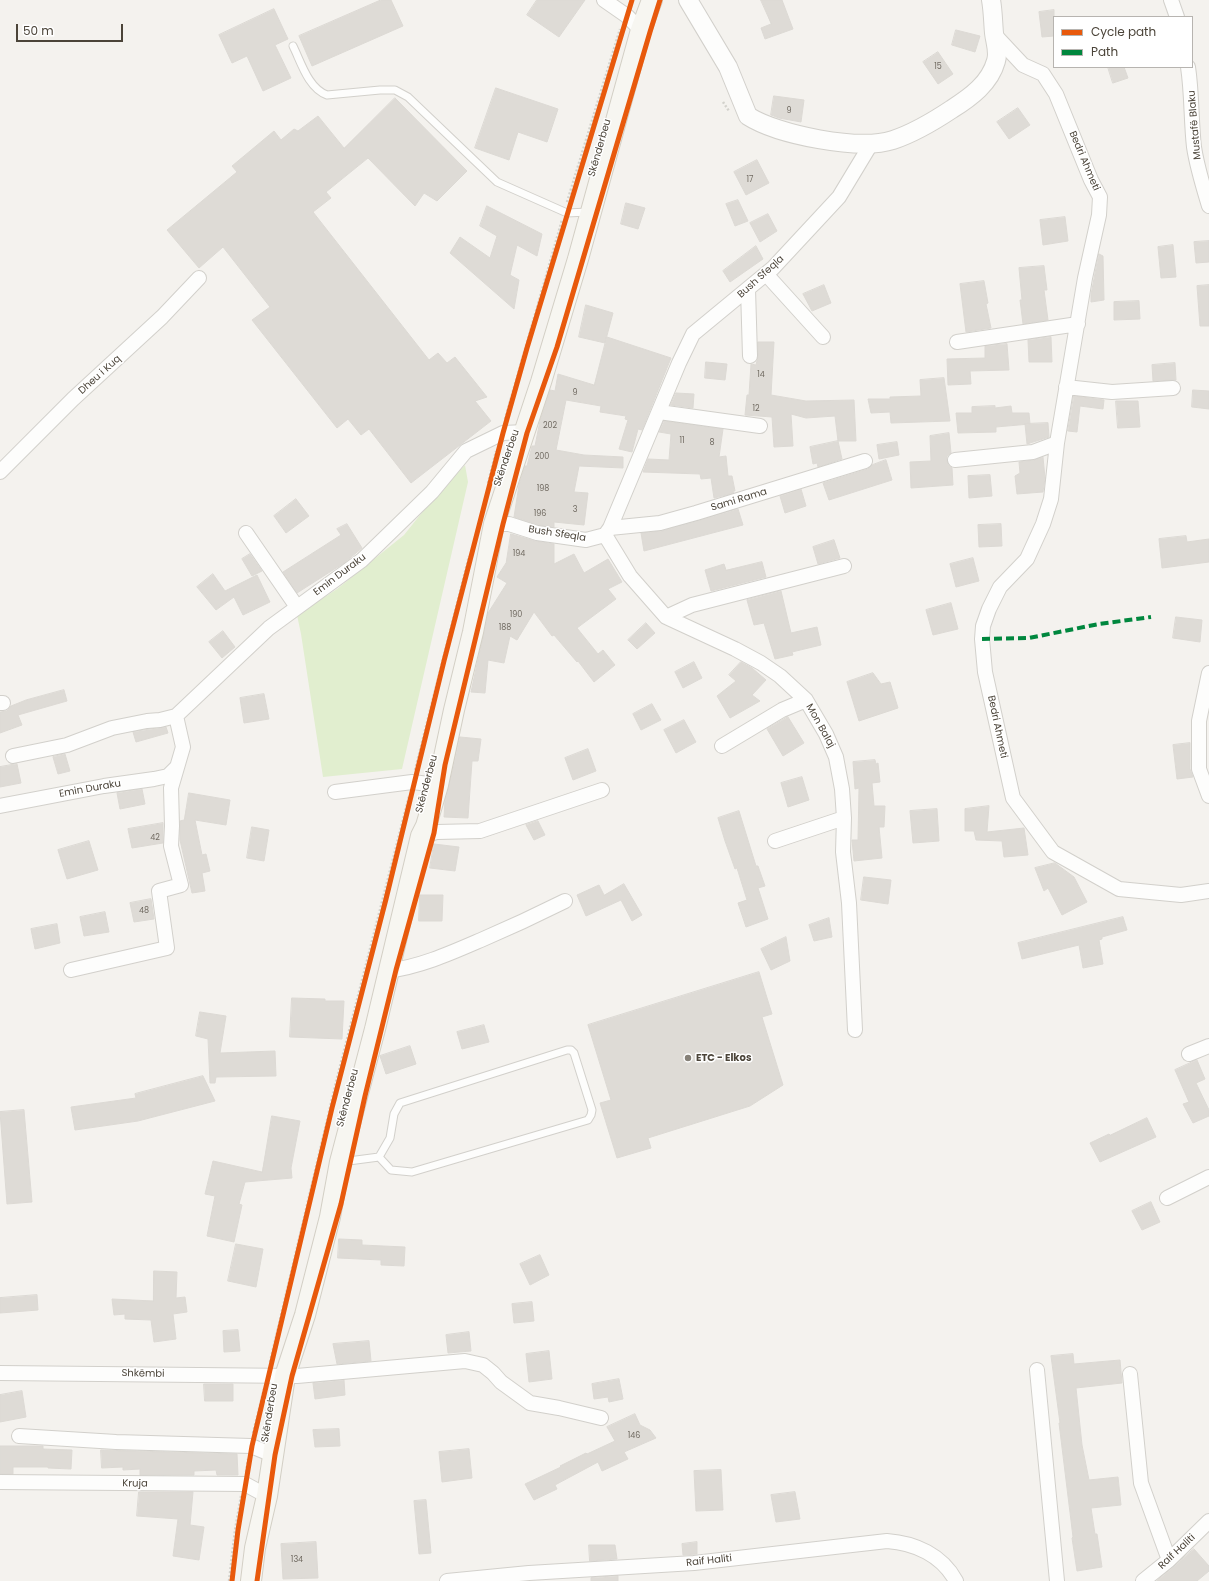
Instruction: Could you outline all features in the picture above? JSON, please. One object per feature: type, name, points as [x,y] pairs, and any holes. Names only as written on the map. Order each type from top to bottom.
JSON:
[{"type":"main road","name":"Skënderbeu","points":[[251,1581],[255,1548],[267,1496],[273,1455],[277,1376],[309,1300],[330,1217],[340,1162],[375,1029],[421,836],[426,826],[438,785],[473,632],[494,524],[525,432],[576,266],[641,30],[652,0]]},
{"type":"street","points":[[604,0],[627,16],[641,30]]},
{"type":"street","points":[[688,0],[728,67],[748,116],[765,125],[816,139],[865,144],[892,140],[924,126],[966,101],[978,91],[997,60],[991,0]]},
{"type":"street","points":[[1171,0],[1177,16]]},
{"type":"street","name":"Bedri Ahmeti","points":[[994,34],[1023,65],[1043,74],[1056,94],[1091,180],[1100,197],[1100,215],[1085,278],[1057,443],[1052,499],[1043,524],[1027,559],[1000,588],[989,609],[983,626],[982,639],[985,672],[1013,798],[1053,852],[1119,889],[1180,895],[1209,891]]},
{"type":"street","name":"Mustafë Blaku","points":[[1188,68],[1191,86],[1194,146],[1201,180],[1209,206]]},
{"type":"street","name":"Bush Sfeqla","points":[[494,524],[509,524],[537,533],[586,540],[608,532],[682,357],[694,334],[766,274],[840,197],[871,144]]},
{"type":"street","points":[[766,274],[823,337]]},
{"type":"street","name":"Dheu i Kuq","points":[[0,472],[73,399],[162,317],[199,278]]},
{"type":"street","points":[[748,289],[750,356]]},
{"type":"street","points":[[957,342],[1078,324]]},
{"type":"street","points":[[1066,387],[1112,392],[1173,388]]},
{"type":"street","points":[[659,412],[760,426]]},
{"type":"street","name":"Emin Duraku","points":[[176,716],[269,628],[362,560],[432,492],[466,451],[503,433],[525,432]]},
{"type":"street","points":[[955,460],[1033,452],[1057,443]]},
{"type":"street","name":"Sami Rama","points":[[608,532],[660,523],[689,515],[865,461]]},
{"type":"street","name":"Mon Balaj","points":[[608,532],[630,576],[666,617],[735,649],[761,663],[780,676],[806,700],[826,734],[836,757],[842,789],[844,818],[843,852],[849,903],[855,1030]]},
{"type":"street","points":[[246,533],[297,608]]},
{"type":"street","points":[[666,617],[692,605],[844,566]]},
{"type":"street","points":[[1209,673],[1199,721],[1199,769],[1209,796]]},
{"type":"street","points":[[722,746],[782,710],[806,700]]},
{"type":"street","points":[[13,756],[67,745],[112,728],[176,716],[183,747],[171,788],[171,846],[181,885],[159,891],[167,948],[71,970]]},
{"type":"street","name":"Emin Duraku","points":[[0,806],[168,776],[177,767]]},
{"type":"street","name":"Skënderbeu","points":[[335,792],[414,782],[438,785]]},
{"type":"street","points":[[421,836],[437,832],[480,831],[602,790]]},
{"type":"street","points":[[775,841],[844,818]]},
{"type":"street","points":[[388,971],[403,969],[458,950],[565,901]]},
{"type":"street","points":[[1189,1054],[1209,1046]]},
{"type":"street","points":[[1167,1198],[1209,1177]]},
{"type":"street","name":"Skënderbeu","points":[[277,1376],[466,1360],[483,1366],[493,1373],[501,1382],[530,1402],[600,1418]]},
{"type":"street","points":[[1037,1370],[1057,1581]]},
{"type":"street","name":"Shkëmbi","points":[[0,1373],[277,1376]]},
{"type":"street","points":[[1130,1374],[1140,1484],[1170,1560]]},
{"type":"street","name":"Skënderbeu","points":[[19,1436],[116,1442],[252,1446],[273,1455]]},
{"type":"street","name":"Kruja","points":[[0,1482],[245,1484],[267,1496]]},
{"type":"street","name":"Raif Haliti","points":[[1143,1581],[1170,1560],[1209,1521]]},
{"type":"street","name":"Raif Haliti","points":[[447,1581],[529,1573],[694,1563],[887,1541],[904,1542],[934,1556],[951,1571],[956,1581]]},
{"type":"lane","points":[[293,46],[313,85],[319,92],[327,95],[395,90],[408,97],[497,182],[567,212],[591,212]]},
{"type":"lane","points":[[567,1050],[574,1053],[592,1110],[588,1120],[412,1172],[392,1170],[379,1157],[390,1138],[394,1114],[400,1103],[567,1050]]},
{"type":"lane","points":[[340,1162],[379,1157]]},
{"type":"path","points":[[488,492],[503,433],[567,212],[627,16]]},
{"type":"path","points":[[232,1581],[238,1530],[252,1446],[277,1376],[330,1116],[472,553]]},
{"type":"green space","points":[[465,465],[468,482],[402,769],[323,777],[297,615],[337,589],[404,535],[436,495]]},
{"type":"building","points":[[381,0],[391,0],[403,26],[312,66],[299,36]]},
{"type":"building","points":[[537,0],[585,0],[559,37],[527,15]]},
{"type":"building","points":[[761,0],[782,0],[793,29],[765,39],[761,28],[771,24]]},
{"type":"building","points":[[274,9],[288,39],[275,45],[291,78],[263,91],[247,56],[232,63],[219,35]]},
{"type":"building","points":[[1054,10],[1053,36],[1042,37],[1039,12]]},
{"type":"building","points":[[956,30],[980,36],[975,52],[952,45]]},
{"type":"building","points":[[938,52],[953,74],[938,84],[923,62]]},
{"type":"building","points":[[1108,68],[1124,68],[1128,78],[1113,83]]},
{"type":"building","points":[[496,88],[558,109],[547,142],[518,132],[509,160],[475,148]]},
{"type":"building","points":[[774,96],[804,100],[801,122],[771,115]]},
{"type":"building","points":[[395,98],[467,171],[437,201],[424,193],[415,206],[368,158],[326,192],[331,198],[313,212],[429,360],[438,353],[447,363],[455,357],[487,397],[475,401],[491,421],[411,483],[369,429],[361,435],[348,419],[337,428],[252,320],[270,307],[223,247],[199,268],[167,230],[237,172],[232,166],[274,131],[281,140],[294,129],[298,131],[318,116],[344,148]]},
{"type":"building","points":[[1018,108],[1030,125],[1009,139],[997,122]]},
{"type":"building","points":[[757,160],[769,183],[746,195],[734,172]]},
{"type":"building","points":[[738,200],[748,221],[735,226],[726,204]]},
{"type":"building","points":[[626,203],[645,208],[638,229],[621,224]]},
{"type":"building","points":[[487,206],[542,234],[537,256],[517,245],[510,275],[519,280],[514,309],[450,253],[460,237],[490,258],[497,236],[480,226]]},
{"type":"building","points":[[768,214],[777,231],[760,242],[750,223]]},
{"type":"building","points":[[1065,217],[1068,241],[1043,245],[1040,220]]},
{"type":"building","points":[[1209,241],[1209,262],[1196,263],[1194,242]]},
{"type":"building","points":[[1173,245],[1176,277],[1161,278],[1158,247]]},
{"type":"building","points":[[756,246],[763,259],[730,282],[723,271]]},
{"type":"building","points":[[1099,254],[1103,256],[1104,300],[1091,302],[1091,295]]},
{"type":"building","points":[[1044,266],[1047,290],[1044,290],[1048,320],[1023,324],[1020,300],[1022,300],[1019,268]]},
{"type":"building","points":[[984,281],[988,303],[986,304],[991,328],[966,332],[960,284]]},
{"type":"building","points":[[824,285],[831,303],[812,311],[803,294]]},
{"type":"building","points":[[1209,285],[1209,326],[1200,326],[1197,286]]},
{"type":"building","points":[[1139,301],[1140,319],[1114,320],[1114,302]]},
{"type":"building","points":[[586,305],[613,313],[605,343],[579,337]]},
{"type":"building","points":[[607,337],[671,358],[642,430],[638,429],[632,452],[619,449],[628,420],[625,419],[626,416],[600,412],[601,406],[566,400],[556,450],[584,455],[623,457],[623,468],[579,466],[574,492],[588,493],[584,525],[554,522],[554,527],[539,525],[514,517],[519,485],[525,466],[527,466],[532,446],[535,446],[540,421],[550,390],[555,391],[558,374],[594,385]]},
{"type":"building","points":[[1051,337],[1052,362],[1029,362],[1028,340]]},
{"type":"building","points":[[758,342],[774,342],[771,395],[806,401],[854,400],[856,441],[838,441],[835,416],[806,418],[791,414],[793,446],[774,447],[772,417],[745,415],[747,395],[749,395],[751,364],[756,365],[758,356]]},
{"type":"building","points":[[1007,344],[1009,370],[970,371],[971,384],[948,385],[947,359],[985,358],[985,346]]},
{"type":"building","points":[[706,362],[727,364],[725,380],[705,378]]},
{"type":"building","points":[[1175,363],[1176,380],[1153,381],[1152,365]]},
{"type":"building","points":[[944,378],[950,421],[891,423],[890,412],[871,413],[868,399],[890,399],[890,397],[921,396],[920,380]]},
{"type":"building","points":[[1193,390],[1209,391],[1209,409],[1192,407]]},
{"type":"building","points":[[676,393],[694,394],[693,408],[671,405]]},
{"type":"building","points":[[1074,396],[1104,400],[1103,409],[1080,406],[1077,432],[1068,431]]},
{"type":"building","points":[[1116,401],[1138,401],[1140,427],[1118,428]]},
{"type":"building","points":[[995,406],[995,408],[1011,406],[1012,413],[1029,413],[1030,424],[996,427],[996,432],[958,433],[956,413],[972,413],[972,407]]},
{"type":"building","points":[[664,421],[723,429],[719,457],[726,456],[728,476],[732,476],[735,491],[733,491],[734,493],[714,498],[711,478],[701,479],[700,474],[643,472],[648,459],[669,460],[671,434],[659,432]]},
{"type":"building","points":[[1048,423],[1049,437],[1027,444],[1025,424]]},
{"type":"building","points":[[949,433],[951,453],[947,456],[947,460],[948,465],[952,468],[953,485],[911,488],[910,462],[931,461],[930,436]]},
{"type":"building","points":[[838,441],[842,459],[818,467],[817,463],[813,464],[810,447]]},
{"type":"building","points":[[897,442],[899,455],[879,459],[877,445]]},
{"type":"building","points":[[1043,457],[1045,478],[1043,492],[1017,494],[1015,476],[1020,473],[1019,462]]},
{"type":"building","points":[[886,460],[892,480],[829,500],[823,483],[868,469],[872,465]]},
{"type":"building","points":[[990,475],[992,496],[969,498],[968,476]]},
{"type":"building","points":[[801,489],[806,506],[785,513],[780,496]]},
{"type":"building","points":[[296,499],[309,516],[286,533],[274,516]]},
{"type":"building","points":[[738,509],[743,525],[644,551],[641,533],[662,531]]},
{"type":"building","points":[[347,524],[362,548],[344,563],[297,593],[283,572],[341,535],[337,529]]},
{"type":"building","points":[[1001,524],[1002,546],[979,547],[978,525]]},
{"type":"building","points":[[511,534],[535,541],[554,544],[554,564],[574,554],[584,573],[608,559],[622,582],[608,589],[616,599],[577,628],[598,654],[603,650],[615,665],[594,682],[578,661],[577,662],[554,635],[552,636],[534,612],[517,640],[510,636],[504,663],[488,660],[485,693],[471,692],[488,613],[507,583],[497,577],[506,563]]},
{"type":"building","points":[[1186,536],[1187,542],[1209,539],[1209,562],[1162,568],[1159,539]]},
{"type":"building","points":[[834,540],[840,558],[818,564],[813,547]]},
{"type":"building","points":[[250,554],[262,571],[252,576],[242,559]]},
{"type":"building","points":[[973,558],[979,581],[956,587],[950,564]]},
{"type":"building","points":[[762,562],[766,577],[711,591],[705,570],[724,564],[726,570]]},
{"type":"building","points":[[213,574],[225,591],[257,575],[270,602],[243,615],[234,597],[216,610],[197,587]]},
{"type":"building","points":[[781,591],[791,633],[817,627],[821,645],[792,652],[793,655],[775,659],[764,623],[754,625],[747,600]]},
{"type":"building","points":[[951,603],[958,629],[933,635],[926,610]]},
{"type":"building","points":[[1176,617],[1202,620],[1200,642],[1173,638]]},
{"type":"building","points":[[646,623],[655,633],[637,649],[628,640]]},
{"type":"building","points":[[223,631],[235,647],[222,658],[209,642]]},
{"type":"building","points":[[694,662],[702,678],[683,688],[675,672]]},
{"type":"building","points":[[741,662],[752,668],[766,680],[752,695],[760,701],[730,718],[717,696],[736,681],[729,675]]},
{"type":"building","points":[[873,673],[881,684],[890,682],[898,708],[859,721],[847,682]]},
{"type":"building","points":[[64,690],[67,701],[18,715],[22,725],[0,733],[0,712],[7,711],[11,706],[26,700]]},
{"type":"building","points":[[264,694],[269,719],[244,723],[240,698]]},
{"type":"building","points":[[652,704],[661,720],[641,730],[633,714]]},
{"type":"building","points":[[788,717],[804,743],[783,756],[767,729]]},
{"type":"building","points":[[684,720],[696,742],[676,753],[664,730]]},
{"type":"building","points":[[166,727],[168,733],[136,742],[133,732]]},
{"type":"building","points":[[460,737],[481,739],[478,761],[472,761],[468,818],[444,817],[445,801]]},
{"type":"building","points":[[1190,743],[1190,769],[1193,777],[1177,779],[1173,745]]},
{"type":"building","points":[[588,749],[596,771],[573,780],[565,758]]},
{"type":"building","points":[[65,754],[70,771],[58,774],[53,757]]},
{"type":"building","points":[[875,760],[876,764],[878,763],[880,782],[872,783],[874,806],[885,806],[884,827],[879,827],[882,858],[854,861],[852,840],[858,840],[859,788],[855,789],[853,762]]},
{"type":"building","points":[[17,764],[21,783],[0,787],[0,767]]},
{"type":"building","points":[[802,777],[809,800],[788,807],[781,783]]},
{"type":"building","points":[[142,789],[145,804],[120,809],[117,793]]},
{"type":"building","points":[[189,793],[230,800],[226,825],[195,820],[202,855],[206,854],[210,871],[202,873],[205,891],[192,893],[180,840],[180,821],[184,820]]},
{"type":"building","points":[[989,806],[987,832],[1024,828],[1028,855],[1004,857],[1002,841],[976,840],[974,831],[965,831],[965,809]]},
{"type":"building","points":[[937,809],[939,841],[913,843],[910,811]]},
{"type":"building","points":[[739,811],[756,866],[758,866],[765,886],[758,888],[768,919],[746,927],[738,903],[747,900],[737,868],[735,869],[718,818]]},
{"type":"building","points":[[538,821],[545,835],[534,840],[526,825]]},
{"type":"building","points":[[163,823],[163,843],[132,848],[128,829]]},
{"type":"building","points":[[252,827],[269,830],[264,861],[247,858]]},
{"type":"building","points":[[89,841],[98,870],[67,879],[58,850]]},
{"type":"building","points":[[434,844],[459,847],[455,871],[430,868]]},
{"type":"building","points":[[1055,863],[1074,877],[1087,902],[1062,915],[1048,888],[1044,891],[1035,868]]},
{"type":"building","points":[[864,877],[891,880],[888,904],[861,900]]},
{"type":"building","points":[[624,884],[642,915],[632,921],[621,900],[586,916],[577,895],[599,885],[604,895]]},
{"type":"building","points":[[420,895],[443,895],[442,921],[419,921]]},
{"type":"building","points":[[151,899],[154,919],[134,922],[130,903]]},
{"type":"building","points":[[105,912],[109,932],[84,936],[80,917]]},
{"type":"building","points":[[1123,917],[1127,930],[1102,937],[1102,939],[1099,940],[1103,964],[1083,968],[1079,945],[1022,959],[1018,943]]},
{"type":"building","points":[[829,918],[832,937],[814,941],[809,925]]},
{"type":"building","points":[[57,924],[60,943],[35,949],[31,929]]},
{"type":"building","points":[[786,937],[790,961],[771,970],[761,949]]},
{"type":"building","points":[[759,972],[772,1014],[762,1017],[783,1085],[750,1106],[648,1138],[651,1148],[617,1158],[600,1103],[611,1100],[588,1025]]},
{"type":"building","points":[[292,998],[344,1001],[342,1039],[290,1037]]},
{"type":"building","points":[[200,1012],[226,1016],[220,1053],[275,1051],[276,1076],[216,1077],[215,1083],[210,1083],[208,1039],[196,1036]]},
{"type":"building","points":[[484,1025],[489,1042],[462,1049],[457,1032]]},
{"type":"building","points":[[410,1046],[416,1064],[386,1074],[380,1056]]},
{"type":"building","points":[[1197,1060],[1205,1079],[1196,1083],[1209,1110],[1209,1116],[1193,1123],[1183,1104],[1189,1102],[1175,1070]]},
{"type":"building","points":[[203,1076],[215,1101],[138,1121],[75,1130],[71,1107],[136,1098],[135,1094]]},
{"type":"building","points":[[24,1110],[32,1202],[7,1204],[0,1112]]},
{"type":"building","points":[[272,1116],[300,1121],[291,1168],[292,1178],[245,1182],[239,1204],[242,1205],[234,1242],[207,1236],[215,1196],[205,1194],[213,1161],[262,1172]]},
{"type":"building","points":[[1147,1118],[1156,1137],[1100,1162],[1090,1143]]},
{"type":"building","points":[[1151,1202],[1160,1222],[1142,1230],[1132,1211]]},
{"type":"building","points":[[339,1239],[362,1240],[362,1245],[405,1247],[404,1266],[381,1265],[381,1260],[338,1258]]},
{"type":"building","points":[[236,1244],[263,1249],[256,1287],[228,1281]]},
{"type":"building","points":[[540,1255],[549,1275],[530,1285],[520,1264]]},
{"type":"building","points":[[154,1271],[177,1272],[176,1298],[185,1297],[187,1312],[173,1314],[176,1339],[154,1342],[151,1320],[125,1319],[125,1314],[114,1315],[112,1299],[153,1301]]},
{"type":"building","points":[[37,1295],[38,1310],[0,1313],[0,1298]]},
{"type":"building","points":[[532,1302],[534,1321],[514,1323],[512,1304]]},
{"type":"building","points":[[238,1330],[240,1351],[224,1352],[223,1331]]},
{"type":"building","points":[[469,1332],[471,1351],[448,1353],[446,1335]]},
{"type":"building","points":[[369,1341],[371,1361],[337,1364],[333,1344]]},
{"type":"building","points":[[549,1351],[552,1379],[529,1382],[526,1354]]},
{"type":"building","points":[[1073,1354],[1074,1364],[1120,1360],[1122,1383],[1076,1388],[1082,1445],[1089,1480],[1118,1477],[1121,1505],[1091,1508],[1102,1567],[1077,1571],[1051,1356]]},
{"type":"building","points":[[619,1379],[623,1399],[609,1402],[608,1397],[594,1399],[592,1384]]},
{"type":"building","points":[[344,1380],[345,1395],[315,1399],[313,1383]]},
{"type":"building","points":[[204,1384],[233,1384],[233,1401],[205,1401]]},
{"type":"building","points":[[22,1391],[26,1417],[0,1422],[0,1395]]},
{"type":"building","points":[[635,1414],[640,1425],[650,1430],[656,1438],[624,1452],[628,1459],[602,1471],[598,1462],[555,1485],[557,1489],[534,1500],[525,1484],[586,1453],[587,1454],[615,1441],[607,1427]]},
{"type":"building","points":[[339,1429],[340,1446],[315,1447],[313,1430]]},
{"type":"building","points":[[0,1446],[43,1446],[43,1449],[72,1450],[71,1469],[48,1467],[13,1467],[13,1474],[0,1474]]},
{"type":"building","points":[[469,1449],[472,1478],[442,1482],[439,1452]]},
{"type":"building","points":[[101,1450],[237,1454],[238,1475],[217,1475],[216,1470],[194,1471],[194,1475],[140,1475],[140,1469],[123,1470],[123,1467],[102,1468]]},
{"type":"building","points":[[721,1470],[723,1510],[696,1511],[694,1471]]},
{"type":"building","points":[[139,1492],[193,1492],[190,1525],[204,1527],[199,1560],[173,1556],[178,1519],[137,1516]]},
{"type":"building","points":[[795,1492],[800,1519],[776,1522],[771,1495]]},
{"type":"building","points":[[426,1500],[431,1553],[419,1554],[414,1501]]},
{"type":"building","points":[[316,1542],[318,1578],[283,1579],[281,1544]]},
{"type":"building","points":[[697,1542],[697,1554],[683,1555],[682,1544]]},
{"type":"building","points":[[589,1545],[615,1545],[617,1559],[590,1561]]},
{"type":"building","points":[[1194,1549],[1209,1566],[1209,1571],[1197,1581],[1157,1581]]},
{"type":"building","points":[[618,1576],[618,1581],[591,1581],[591,1578]]},
{"type":"marked path","points":[[982,639],[1029,638],[1099,624],[1151,617]]},
{"type":"cycle path","points":[[232,1581],[238,1530],[252,1446],[332,1108],[386,899],[444,661],[503,433],[527,348],[632,0]]},
{"type":"cycle path","points":[[257,1581],[275,1455],[292,1376],[341,1204],[365,1096],[396,970],[434,833],[445,765],[503,524],[527,433],[557,347],[660,0]]},
{"type":"place","name":"ETC - Elkos","points":[[688,1058]]}]
